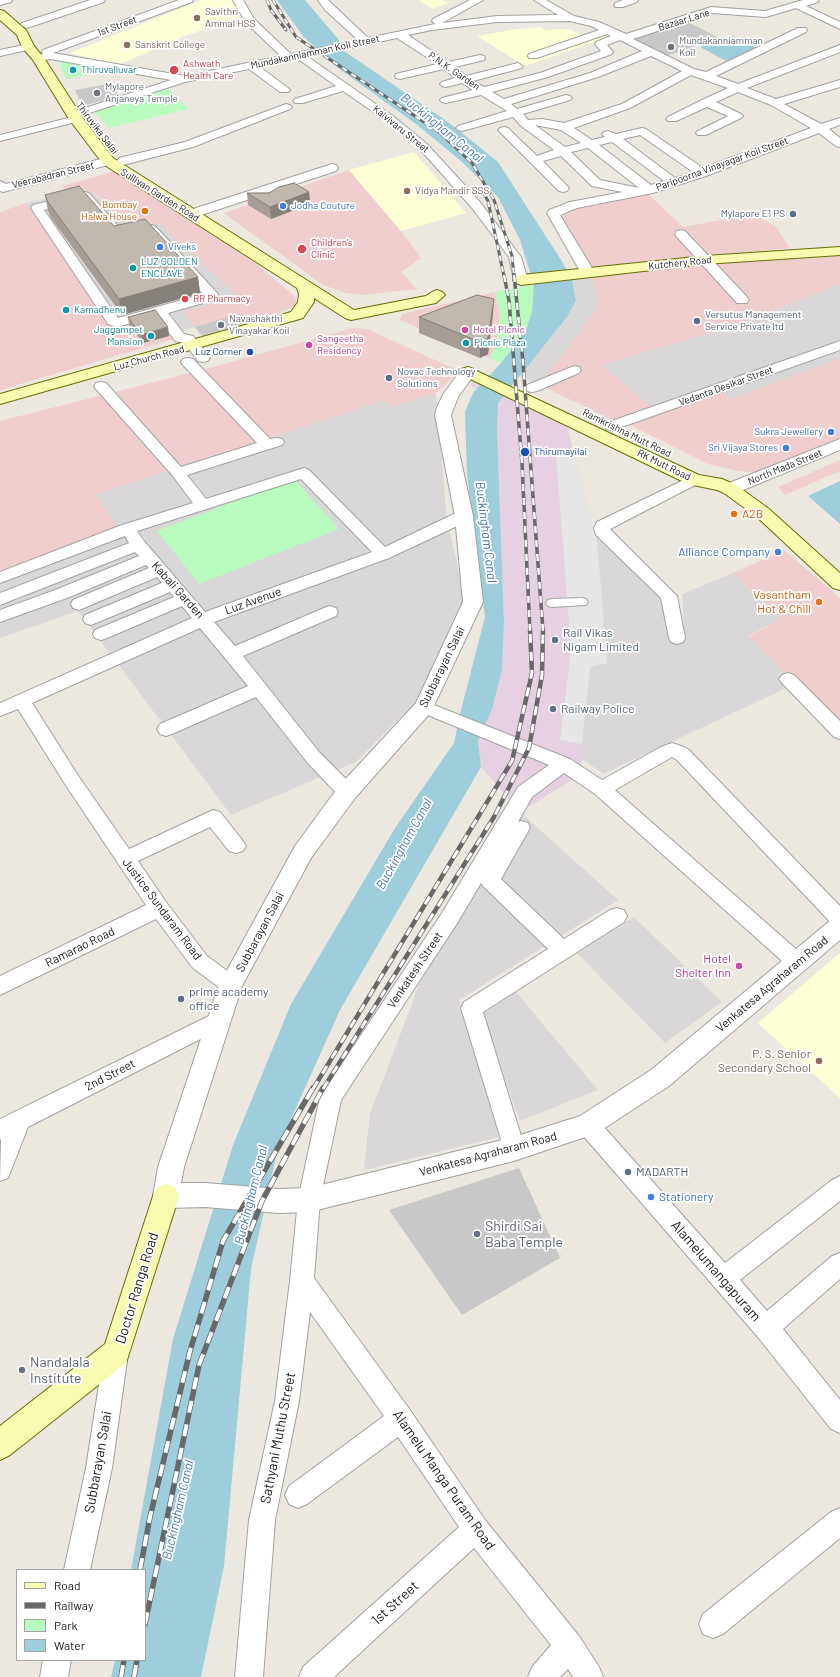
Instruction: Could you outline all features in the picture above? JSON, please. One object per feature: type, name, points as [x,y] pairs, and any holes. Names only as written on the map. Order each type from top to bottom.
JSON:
[{"type":"main road","points":[[0,4],[17,16],[0,32]]},
{"type":"main road","points":[[12,21],[45,55]]},
{"type":"main road","name":"Sullivan Garden Road","points":[[12,21],[22,33],[28,47],[45,55],[108,162],[196,212],[351,315],[431,300],[437,295]]},
{"type":"main road","name":"Thiruvika Salai","points":[[80,115],[123,161],[196,212],[242,235]]},
{"type":"main road","name":"Kutchery Road","points":[[526,280],[705,260],[840,251]]},
{"type":"main road","name":"Luz Church Road","points":[[0,399],[190,342],[297,315],[306,302],[307,294],[304,285]]},
{"type":"main road","name":"RK Mutt Road","points":[[481,374],[531,392],[694,480],[726,487],[763,513],[840,584]]},
{"type":"main road","points":[[0,414],[101,386]]},
{"type":"main road","name":"Ramkrishna Mutt Road","points":[[531,392],[612,426],[709,472],[726,487]]},
{"type":"main road","name":"Doctor Ranga Road","points":[[0,1445],[116,1353],[166,1196]]},
{"type":"street","points":[[0,4],[7,0]]},
{"type":"street","points":[[12,21],[100,0]]},
{"type":"street","name":"1st Street","points":[[45,55],[188,0]]},
{"type":"street","name":"Kalvivaru Street","points":[[238,0],[250,21],[295,57],[345,86],[424,146],[476,205],[515,257],[526,280]]},
{"type":"street","points":[[323,0],[329,8],[365,41]]},
{"type":"street","points":[[432,26],[437,21],[478,0]]},
{"type":"street","name":"Mundakanniamman Koil Street","points":[[539,0],[570,18]]},
{"type":"street","points":[[619,5],[633,0]]},
{"type":"street","points":[[780,0],[795,5],[840,26]]},
{"type":"street","name":"Bazaar Lane","points":[[484,91],[544,75],[608,52],[600,44],[711,10],[756,14],[776,12],[814,0]]},
{"type":"street","points":[[700,3],[711,10]]},
{"type":"street","points":[[707,76],[796,24],[776,12]]},
{"type":"street","name":"Mundakanniamman Koil Street","points":[[45,55],[185,79],[319,52],[432,26],[497,19],[570,18],[595,24],[624,37],[650,52],[690,71],[707,76],[774,103],[820,128],[840,144]]},
{"type":"street","points":[[533,56],[609,30]]},
{"type":"street","name":"P.N.K. Garden","points":[[399,34],[447,66],[464,80],[503,103],[516,113],[525,124],[563,151],[596,183],[625,188],[636,193]]},
{"type":"street","points":[[0,53],[28,47]]},
{"type":"street","points":[[672,119],[738,88],[840,48]]},
{"type":"street","points":[[503,103],[594,75],[650,52]]},
{"type":"street","points":[[400,76],[480,58]]},
{"type":"street","points":[[252,66],[284,90]]},
{"type":"street","points":[[446,84],[518,66]]},
{"type":"street","points":[[565,127],[626,106],[690,71]]},
{"type":"street","points":[[0,138],[80,115],[185,79]]},
{"type":"street","points":[[774,103],[840,83]]},
{"type":"street","points":[[299,101],[345,86]]},
{"type":"street","points":[[446,100],[484,91]]},
{"type":"street","points":[[462,128],[566,98]]},
{"type":"street","points":[[702,133],[736,116],[706,102]]},
{"type":"street","points":[[123,161],[189,145],[286,107]]},
{"type":"street","name":"Paripoorna Vinayagar Koil Street","points":[[584,273],[553,213],[574,205],[649,190],[702,173],[840,121]]},
{"type":"street","points":[[525,124],[542,122],[565,127],[591,144],[649,190]]},
{"type":"street","points":[[600,127],[673,182]]},
{"type":"street","points":[[504,130],[563,188]]},
{"type":"street","points":[[535,160],[563,151],[642,131],[702,173]]},
{"type":"street","name":"Veerabadran Street","points":[[0,185],[3,188],[108,162]]},
{"type":"street","points":[[196,212],[332,168]]},
{"type":"street","points":[[85,196],[120,236],[150,229],[212,294],[209,297],[159,310],[117,323],[113,321],[37,208],[85,196]]},
{"type":"street","points":[[681,234],[742,300]]},
{"type":"street","points":[[173,307],[194,334],[190,342]]},
{"type":"street","points":[[159,310],[180,338],[190,342],[203,358]]},
{"type":"street","name":"Vedanta Desikar Street","points":[[612,426],[840,345]]},
{"type":"street","points":[[178,473],[272,444],[188,362]]},
{"type":"street","points":[[531,392],[574,370]]},
{"type":"street","name":"Subbarayan Salai","points":[[231,985],[303,852],[347,792],[431,710],[473,602],[464,516],[443,415],[444,407],[450,397],[481,374]]},
{"type":"street","points":[[101,386],[178,473],[202,505]]},
{"type":"street","name":"North Mada Street","points":[[726,487],[840,444]]},
{"type":"street","points":[[0,578],[128,529],[304,473],[383,554]]},
{"type":"street","points":[[677,638],[669,596],[602,531],[602,528],[603,526],[694,480]]},
{"type":"street","name":"Luz Avenue","points":[[0,710],[204,620],[383,554],[464,516]]},
{"type":"street","name":"Kabali Garden","points":[[128,529],[149,558],[232,654],[313,757],[347,792]]},
{"type":"street","points":[[0,599],[149,558]]},
{"type":"street","points":[[78,604],[149,558]]},
{"type":"street","points":[[0,616],[61,594],[149,558]]},
{"type":"street","points":[[91,619],[172,585]]},
{"type":"street","points":[[101,634],[184,599]]},
{"type":"street","points":[[552,603],[582,602]]},
{"type":"street","points":[[232,654],[330,612]]},
{"type":"street","points":[[788,679],[840,732]]},
{"type":"street","points":[[166,729],[259,688]]},
{"type":"street","name":"Justice Sundaram Road","points":[[21,700],[125,859],[159,908],[200,962],[231,985]]},
{"type":"street","points":[[431,710],[558,761],[602,788],[798,963]]},
{"type":"street","points":[[602,788],[667,752],[672,750],[678,752],[683,755],[840,919]]},
{"type":"street","name":"Venkatesh Street","points":[[309,1200],[331,1097],[449,919],[525,792],[558,761]]},
{"type":"street","points":[[125,859],[213,817],[236,846]]},
{"type":"street","points":[[521,828],[490,881],[562,950]]},
{"type":"street","name":"Ramarao Road","points":[[0,986],[159,908]]},
{"type":"street","points":[[514,1149],[471,1008],[616,916]]},
{"type":"street","name":"Venkatesa Agraharam Road","points":[[166,1196],[205,1194],[279,1201],[309,1200],[514,1149],[588,1125],[660,1078],[840,926]]},
{"type":"street","points":[[166,1196],[171,1167],[231,985]]},
{"type":"street","name":"2nd Street","points":[[0,1130],[220,1020]]},
{"type":"street","points":[[0,1171],[20,1120]]},
{"type":"street","name":"Alamelumangapuram","points":[[588,1125],[766,1328],[840,1420]]},
{"type":"street","points":[[723,1279],[840,1187]]},
{"type":"street","name":"Sathyani Muthu Street","points":[[249,1677],[262,1520],[287,1401],[302,1282],[309,1200]]},
{"type":"street","points":[[766,1328],[840,1264]]},
{"type":"street","name":"Alamelu Manga Puram Road","points":[[302,1282],[401,1419],[476,1529],[569,1646],[589,1677]]},
{"type":"street","name":"Subbarayan Salai","points":[[77,1569],[99,1468],[116,1353]]},
{"type":"street","points":[[298,1495],[401,1419]]},
{"type":"street","points":[[713,1624],[840,1521]]},
{"type":"street","name":"1st Street","points":[[313,1677],[476,1529]]},
{"type":"street","points":[[542,1677],[569,1646]]},
{"type":"street","points":[[54,1677],[57,1661]]},
{"type":"shaded area","points":[[201,0],[237,0],[243,16],[182,37],[118,65],[70,53]]},
{"type":"shaded area","points":[[419,0],[442,0],[448,3],[433,9]]},
{"type":"shaded area","name":"Mundakanniamman Koil","points":[[684,20],[719,38],[666,56],[632,38]]},
{"type":"shaded area","points":[[541,27],[544,30],[569,29],[583,36],[603,30],[614,35],[525,66],[477,36],[517,29]]},
{"type":"shaded area","name":"Mylapore Anjaneya Temple","points":[[108,84],[121,96],[82,106],[75,90]]},
{"type":"shaded area","name":"Vidya Mandir SSS","points":[[414,152],[466,213],[401,231],[349,170]]},
{"type":"shaded area","points":[[119,170],[200,217],[291,293],[297,300],[293,307],[247,323],[239,314],[195,327],[183,312],[239,297],[158,223],[131,229],[92,191],[72,196],[62,186]]},
{"type":"shaded area","points":[[349,170],[401,231],[421,258],[401,272],[417,289],[362,295],[346,293],[323,285],[224,213]]},
{"type":"shaded area","name":"LUZ GOLDEN ENCLAVE","points":[[91,191],[131,229],[158,223],[239,297],[183,312],[195,327],[174,334],[161,318],[116,330],[26,203]]},
{"type":"shaded area","points":[[647,193],[683,227],[754,214],[775,226],[790,248],[589,268],[562,216],[585,206]]},
{"type":"shaded area","points":[[26,203],[116,330],[161,317],[177,338],[0,390],[0,212]]},
{"type":"shaded area","points":[[840,255],[840,284],[742,323],[601,365],[651,407],[614,421],[540,385],[598,307],[593,277],[682,265]]},
{"type":"shaded area","points":[[593,277],[598,307],[573,343],[540,385],[519,376],[567,317],[576,302],[572,280]]},
{"type":"shaded area","points":[[840,284],[840,340],[651,407],[601,365],[742,323]]},
{"type":"shaded area","points":[[495,292],[500,315],[497,345],[489,358],[400,320],[402,314]]},
{"type":"shaded area","name":"Navashakthi Vinayakar Koil","points":[[239,314],[247,323],[202,336],[195,327]]},
{"type":"shaded area","points":[[353,328],[367,329],[459,371],[436,393],[392,407],[385,400],[96,494],[121,533],[0,578],[0,421],[206,369]]},
{"type":"shaded area","points":[[840,348],[840,359],[729,399],[720,391]]},
{"type":"shaded area","points":[[840,359],[840,446],[770,474],[738,471],[708,464],[628,424],[720,391],[730,399]]},
{"type":"shaded area","points":[[477,377],[567,423],[573,452],[597,542],[607,663],[590,667],[582,744],[582,774],[520,812],[481,767],[478,741],[502,670],[504,622],[497,429],[498,403],[501,399],[469,385]]},
{"type":"shaded area","points":[[436,393],[447,521],[466,601],[418,699],[356,762],[231,815],[78,611],[0,638],[0,578],[96,494],[385,400],[392,407]]},
{"type":"shaded area","points":[[573,452],[597,542],[607,663],[590,667],[582,744],[560,740],[571,650],[556,453]]},
{"type":"shaded area","points":[[840,460],[840,471],[785,495],[778,487]]},
{"type":"shaded area","points":[[594,530],[663,596],[671,641],[685,641],[682,594],[733,573],[781,619],[748,636],[797,683],[603,774],[582,759],[582,744],[590,667],[607,662],[597,542]]},
{"type":"shaded area","points":[[784,550],[840,598],[840,723],[748,637],[781,619],[733,573]]},
{"type":"shaded area","points":[[520,812],[618,900],[459,1000],[499,1137],[364,1170],[370,1114],[427,964],[485,878]]},
{"type":"shaded area","points":[[634,917],[722,1002],[665,1043],[577,953]]},
{"type":"shaded area","name":"P. S. Senior Secondary School","points":[[840,953],[840,1098],[758,1023]]},
{"type":"shaded area","points":[[516,992],[598,1090],[520,1121],[481,1015]]},
{"type":"shaded area","name":"Shirdi Sai Baba Temple","points":[[519,1168],[560,1258],[462,1315],[389,1210]]},
{"type":"green space","points":[[66,62],[111,70],[67,79],[60,67],[61,63]]},
{"type":"green space","points":[[166,86],[188,109],[109,128],[93,110]]},
{"type":"green space","points":[[534,285],[532,312],[526,330],[501,363],[489,358],[497,345],[500,315],[495,292]]},
{"type":"green space","points":[[294,479],[339,529],[199,584],[157,531]]},
{"type":"water","name":"Buckingham Canal","points":[[277,0],[305,0],[339,40],[341,49],[448,122],[498,162],[563,263],[572,280],[576,301],[567,317],[498,403],[497,429],[504,622],[502,670],[492,709],[478,741],[481,767],[340,1010],[278,1148],[251,1269],[224,1566],[201,1677],[111,1677],[115,1661],[146,1661],[146,1569],[131,1569],[173,1339],[233,1145],[291,1004],[395,828],[454,743],[485,617],[467,474],[465,412],[473,393],[501,363],[526,330],[532,312],[534,285],[520,240],[498,197],[461,161],[416,124],[334,65],[303,36]]},
{"type":"water","points":[[733,36],[759,49],[726,61],[700,47]]},
{"type":"water","points":[[840,481],[840,524],[808,496]]},
{"type":"building","points":[[294,183],[309,192],[270,207],[247,193],[269,193],[279,187]]},
{"type":"building","name":"LUZ GOLDEN ENCLAVE","points":[[79,186],[114,226],[145,219],[198,277],[119,299],[48,202],[45,195]]},
{"type":"building","points":[[477,295],[494,299],[488,338],[480,342],[419,317]]},
{"type":"building","points":[[155,310],[168,327],[141,335],[128,317]]},
{"type":"railway","points":[[267,0],[271,10],[286,30]]},
{"type":"railway","points":[[273,0],[296,37],[439,132],[472,163],[494,200],[512,256],[514,276]]},
{"type":"railway","points":[[483,192],[488,201],[504,276]]},
{"type":"railway","points":[[504,275],[509,301],[522,463],[530,631]]},
{"type":"railway","points":[[514,275],[523,362],[543,631]]},
{"type":"railway","points":[[313,1089],[512,761],[532,673],[530,630]]},
{"type":"railway","points":[[323,1089],[494,817],[529,748],[542,675],[543,631]]},
{"type":"railway","points":[[140,1569],[150,1517],[190,1351],[223,1241],[313,1088]]},
{"type":"railway","points":[[146,1619],[199,1365],[262,1201],[323,1088]]},
{"type":"railway","points":[[121,1677],[124,1661]]},
{"type":"railway","points":[[134,1677],[137,1661]]},
{"type":"place","name":"Savithri Ammal HSS","points":[[197,18]]},
{"type":"place","name":"Sanskrit College","points":[[127,45]]},
{"type":"place","name":"Mundakanniamman Koil","points":[[671,47]]},
{"type":"place","name":"Thiruvalluvar","points":[[73,70]]},
{"type":"place","name":"Ashwath Health Care","points":[[174,70]]},
{"type":"place","name":"Mylapore Anjaneya Temple","points":[[97,93]]},
{"type":"place","name":"Vidya Mandir SSS","points":[[407,191]]},
{"type":"place","name":"Jodha Couture","points":[[283,206]]},
{"type":"place","name":"Bombay Halwa House","points":[[145,211]]},
{"type":"place","name":"Mylapore E1 PS","points":[[793,214]]},
{"type":"place","name":"Viveks","points":[[160,247]]},
{"type":"place","name":"Children's Clinic","points":[[302,249]]},
{"type":"place","name":"LUZ GOLDEN ENCLAVE","points":[[133,268]]},
{"type":"place","name":"RR Pharmacy","points":[[185,299]]},
{"type":"place","name":"Kamadhenu","points":[[66,310]]},
{"type":"place","name":"Versutus Management Service Private ltd","points":[[697,321]]},
{"type":"place","name":"Navashakthi Vinayakar Koil","points":[[221,325]]},
{"type":"place","name":"Hotel Picnic","points":[[465,330]]},
{"type":"place","name":"Jaggampet Mansion","points":[[151,336]]},
{"type":"place","name":"Picnic Plaza","points":[[466,343]]},
{"type":"place","name":"Sangeetha Residency","points":[[309,345]]},
{"type":"place","name":"Luz Corner","points":[[250,352]]},
{"type":"place","name":"Novac Technology Solutions","points":[[389,378]]},
{"type":"place","name":"Sukra Jewellery","points":[[831,432]]},
{"type":"place","name":"Sri Vijaya Stores","points":[[786,448]]},
{"type":"place","name":"Thirumayilai","points":[[525,452]]},
{"type":"place","name":"A2B","points":[[734,514]]},
{"type":"place","name":"Alliance Company","points":[[778,552]]},
{"type":"place","name":"Vasantham Hot & Chill","points":[[819,602]]},
{"type":"place","name":"Rail Vikas Nigam Limited","points":[[555,640]]},
{"type":"place","name":"Railway Police","points":[[553,709]]},
{"type":"place","name":"Hotel Shelter Inn","points":[[739,966]]},
{"type":"place","name":"prime academy office","points":[[181,999]]},
{"type":"place","name":"P. S. Senior Secondary School","points":[[819,1061]]},
{"type":"place","name":"MADARTH","points":[[628,1172]]},
{"type":"place","name":"Stationery","points":[[651,1197]]},
{"type":"place","name":"Shirdi Sai Baba Temple","points":[[477,1234]]},
{"type":"place","name":"Nandalala Institute","points":[[22,1370]]}]
